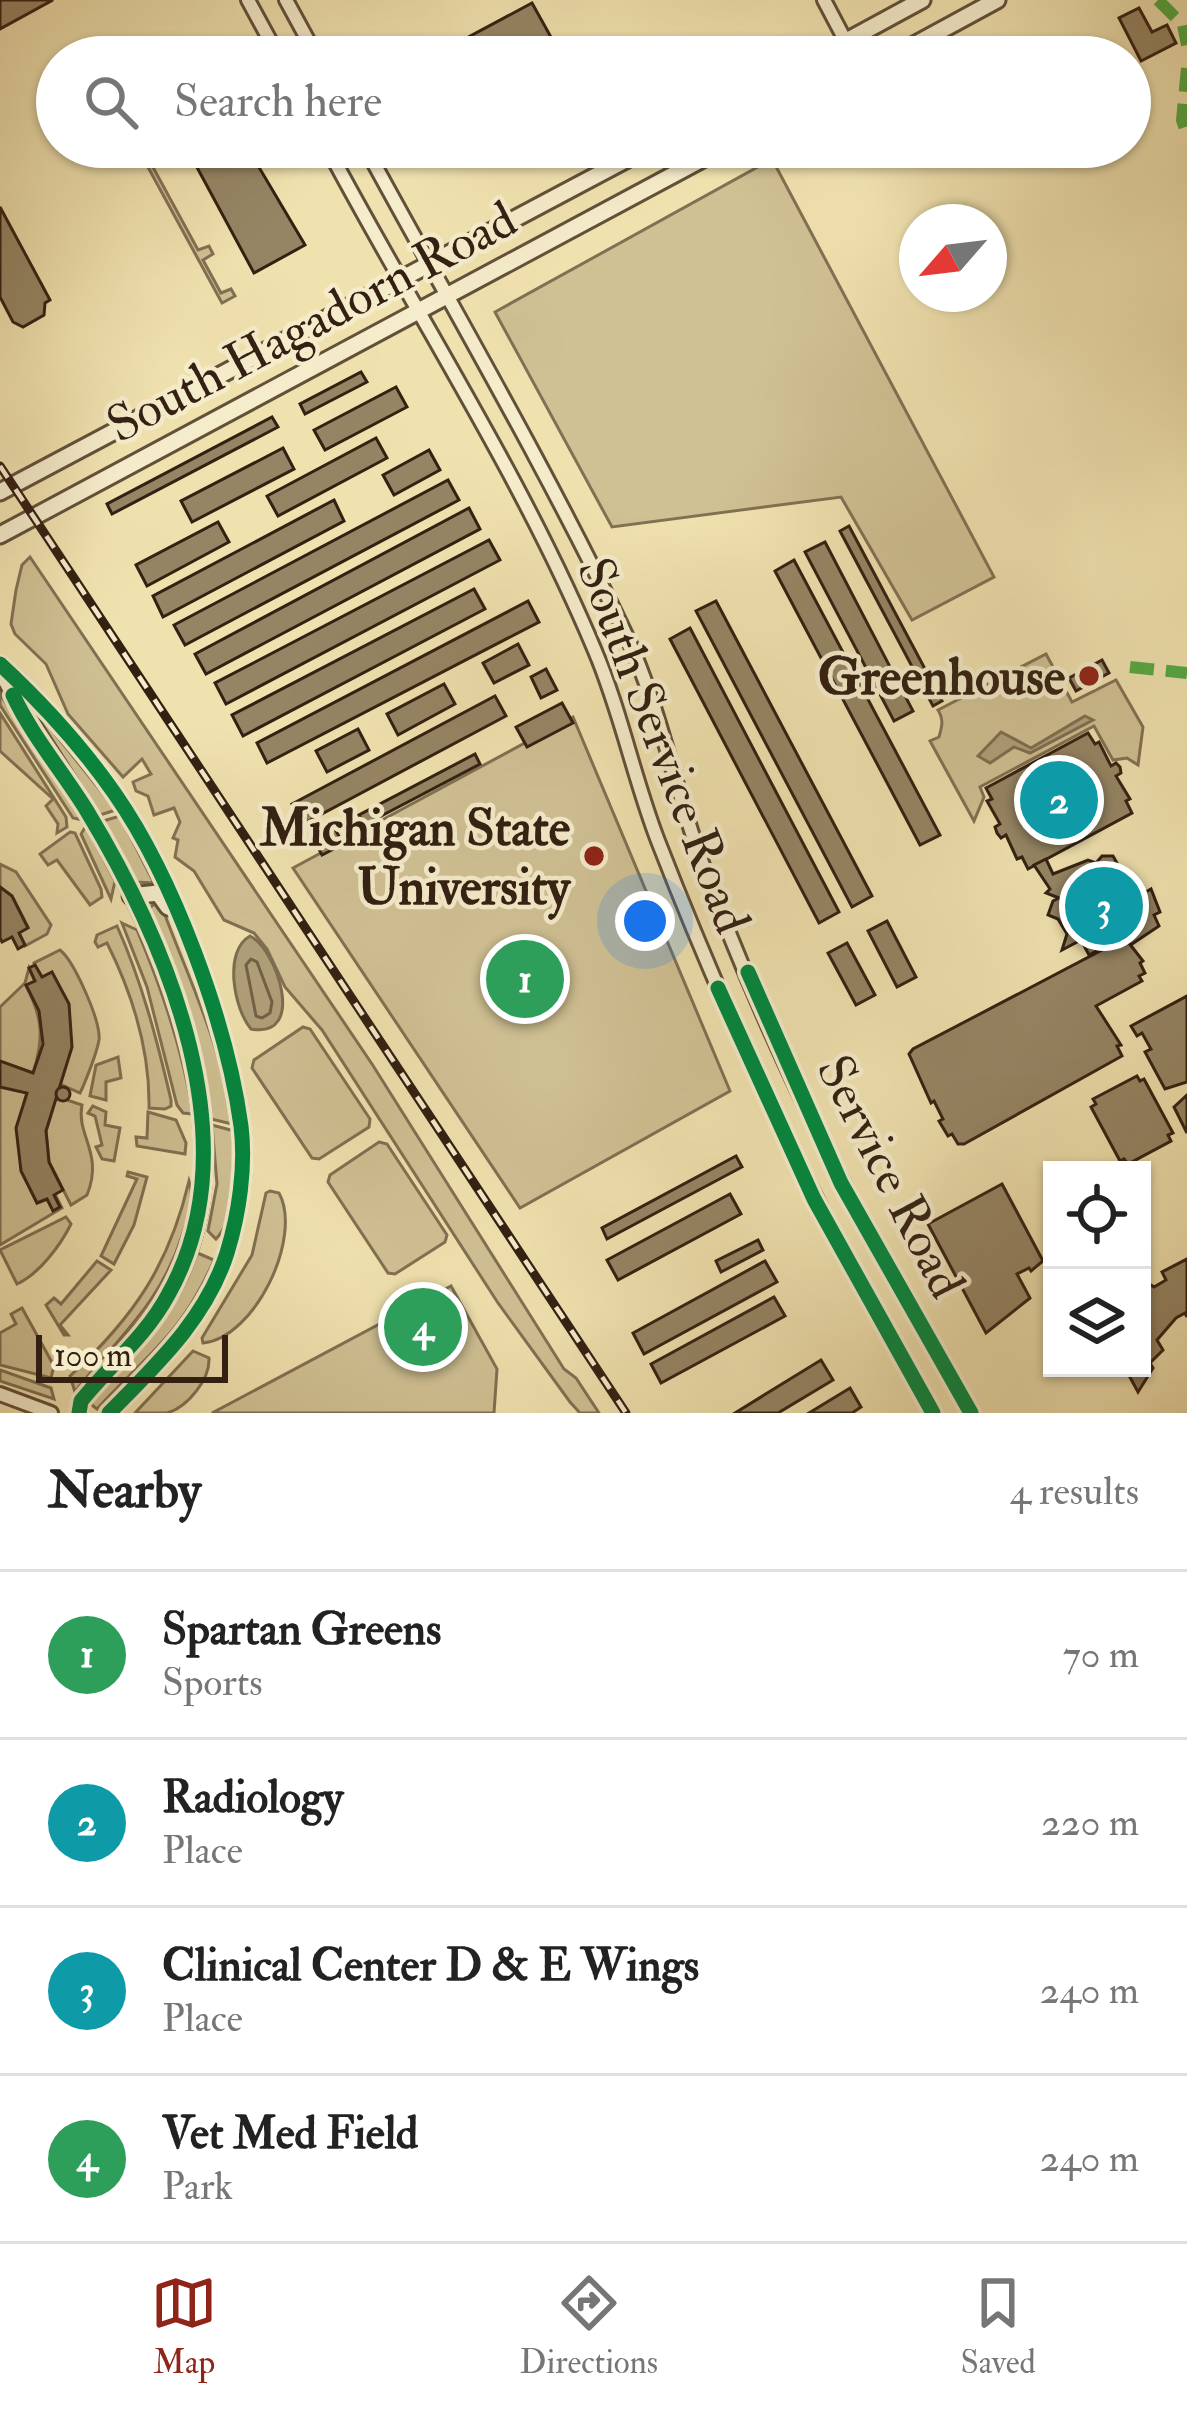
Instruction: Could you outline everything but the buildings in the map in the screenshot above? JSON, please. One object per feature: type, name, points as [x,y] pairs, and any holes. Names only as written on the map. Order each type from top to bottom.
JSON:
[{"type":"street","points":[[248,0],[268,36]]},
{"type":"street","points":[[286,0],[306,36]]},
{"type":"street","points":[[824,0],[843,36]]},
{"type":"street","points":[[869,36],[922,0]]},
{"type":"street","points":[[924,36],[970,5],[998,0]]},
{"type":"street","name":"South Service Road","points":[[338,168],[476,414],[597,654],[643,800],[718,988]]},
{"type":"street","name":"Service Road","points":[[376,168],[628,638],[704,868],[841,1183],[971,1413]]},
{"type":"street","name":"South Hagadorn Road","points":[[0,492],[610,168]]},
{"type":"street","name":"South Hagadorn Road","points":[[0,535],[679,168]]},
{"type":"street","points":[[0,666],[19,708],[88,812],[130,896],[176,1004],[202,1108],[204,1175],[194,1239],[157,1313],[81,1401],[80,1413]]},
{"type":"street","points":[[0,666],[28,690],[114,792],[162,876],[200,974],[231,1074],[242,1130],[241,1184],[226,1253],[184,1335],[109,1413]]},
{"type":"street","points":[[130,896],[148,891],[166,902],[185,951],[200,974]]},
{"type":"street","name":"Service Road","points":[[718,988],[814,1199],[932,1413]]},
{"type":"street","points":[[194,1239],[207,1252],[226,1253]]},
{"type":"street","points":[[0,1394],[50,1413]]},
{"type":"shaded area","points":[[148,168],[153,168],[198,250],[209,246],[213,254],[203,260],[221,293],[231,289],[235,296],[222,303]]},
{"type":"shaded area","points":[[756,168],[777,168],[994,577],[912,620],[841,497],[612,527],[495,312]]},
{"type":"shaded area","points":[[30,557],[372,1064],[564,1369],[576,1378],[599,1413],[580,1413],[498,1303],[322,1030],[285,987],[267,949],[254,933],[224,920],[194,871],[175,857],[178,840],[173,838],[180,822],[174,808],[154,815],[148,796],[136,791],[133,782],[151,774],[142,759],[123,777],[68,714],[46,664],[11,624],[22,565]]},
{"type":"shaded area","points":[[1046,654],[1072,702],[1116,680],[1143,727],[1138,765],[1127,758],[1113,760],[1094,726],[980,787],[984,797],[974,821],[930,741],[939,737],[942,720],[938,710]]},
{"type":"shaded area","points":[[0,694],[83,820],[73,818],[0,705]]},
{"type":"shaded area","points":[[24,695],[116,810],[100,815]]},
{"type":"shaded area","points":[[0,713],[66,817],[67,827],[57,833],[58,824],[46,806],[53,799],[0,751]]},
{"type":"shaded area","points":[[573,717],[730,1091],[520,1208],[293,868]]},
{"type":"shaded area","points":[[120,816],[154,883],[135,882],[103,821]]},
{"type":"shaded area","points":[[86,826],[115,881],[111,899],[81,834]]},
{"type":"shaded area","points":[[75,833],[101,889],[102,897],[90,905],[57,860],[48,865],[40,854]]},
{"type":"shaded area","points":[[0,864],[16,872],[51,925],[47,934],[25,946],[19,933],[28,927],[12,896],[0,887]]},
{"type":"shaded area","points":[[155,903],[162,907],[203,1013],[232,1124],[211,1119],[184,1006],[148,910]]},
{"type":"shaded area","points":[[122,923],[137,930],[155,975],[193,1114],[183,1113],[177,1105],[147,987]]},
{"type":"shaded area","points":[[117,926],[160,1055],[171,1100],[165,1109],[149,1108],[147,1065],[132,1003],[107,943],[98,947],[95,942],[97,935]]},
{"type":"shaded area","points":[[60,950],[79,978],[98,1031],[96,1053],[80,1093],[60,1084],[70,1040],[65,1002],[52,972],[42,977],[34,963]]},
{"type":"shaded area","points":[[29,968],[35,981],[26,986],[40,1029],[33,1073],[0,1061],[0,1007],[25,983]]},
{"type":"shaded area","points":[[303,1027],[310,1029],[370,1119],[369,1127],[319,1159],[312,1158],[252,1068],[254,1060]]},
{"type":"shaded area","points":[[118,1057],[121,1078],[106,1082],[106,1100],[90,1096],[96,1065]]},
{"type":"shaded area","points":[[0,1087],[27,1093],[19,1136],[25,1175],[37,1203],[47,1199],[54,1210],[57,1198],[62,1208],[0,1245]]},
{"type":"shaded area","points":[[55,1100],[82,1105],[93,1168],[87,1195],[71,1205],[49,1162],[46,1131]]},
{"type":"shaded area","points":[[93,1106],[106,1112],[105,1125],[120,1128],[114,1161],[102,1159],[96,1147],[102,1145],[95,1116],[88,1113]]},
{"type":"shaded area","points":[[148,1112],[176,1120],[186,1143],[185,1154],[137,1146],[136,1137],[147,1138]]},
{"type":"shaded area","points":[[212,1125],[234,1131],[232,1202],[216,1239],[208,1231],[217,1184]]},
{"type":"shaded area","points":[[379,1142],[387,1144],[447,1235],[445,1242],[395,1274],[388,1273],[328,1182],[330,1175]]},
{"type":"shaded area","points":[[128,1172],[147,1177],[134,1225],[114,1264],[101,1256],[137,1179],[127,1176]]},
{"type":"shaded area","points":[[189,1181],[188,1216],[162,1282],[75,1392],[70,1376],[130,1311],[159,1265]]},
{"type":"shaded area","points":[[270,1191],[279,1193],[285,1234],[270,1283],[240,1324],[203,1343],[252,1255]]},
{"type":"shaded area","points":[[66,1217],[71,1224],[55,1250],[17,1284],[0,1250]]},
{"type":"shaded area","points":[[195,1252],[214,1260],[190,1307],[97,1409],[88,1402],[161,1319]]},
{"type":"shaded area","points":[[97,1261],[111,1270],[60,1325],[68,1335],[64,1335],[46,1305],[54,1298],[61,1304]]},
{"type":"shaded area","points":[[451,1286],[497,1369],[494,1413],[212,1413]]},
{"type":"shaded area","points":[[22,1308],[54,1366],[51,1378],[0,1365],[0,1333],[16,1324],[11,1314]]},
{"type":"shaded area","points":[[193,1351],[209,1358],[206,1375],[190,1398],[167,1413],[135,1413]]},
{"type":"shaded area","points":[[0,1370],[51,1388],[54,1399],[0,1381]]},
{"type":"water","points":[[1085,716],[1093,720],[1030,753],[1014,747],[990,763],[978,756],[1001,732],[1031,748]]},
{"type":"water","points":[[250,936],[269,957],[282,991],[278,1021],[268,1028],[251,1029],[236,995],[236,954]]},
{"type":"railway","points":[[0,466],[626,1413]]},
{"type":"marked path","points":[[1158,0],[1183,25],[1187,45]]},
{"type":"marked path","points":[[1187,68],[1182,120],[1187,135]]},
{"type":"marked path","points":[[1130,667],[1187,673]]},
{"type":"cycle path","points":[[0,664],[89,760],[158,867],[211,998],[241,1126],[238,1206],[218,1277],[178,1340],[109,1413]]},
{"type":"cycle path","points":[[13,695],[87,811],[146,922],[190,1047],[201,1111],[203,1175],[192,1237],[159,1310],[81,1401],[79,1413]]},
{"type":"cycle path","points":[[748,972],[841,1183],[971,1413]]},
{"type":"cycle path","points":[[718,988],[814,1199],[933,1413]]},
{"type":"place","name":"Greenhouse","points":[[1089,676]]},
{"type":"place","name":"Radiology","points":[[1059,800]]},
{"type":"place","name":"Michigan State University","points":[[594,856]]},
{"type":"place","name":"Clinical Center D & E Wings","points":[[1104,906]]},
{"type":"place","name":"Spartan Greens","points":[[525,979]]},
{"type":"place","name":"Vet Med Field","points":[[423,1327]]}]
